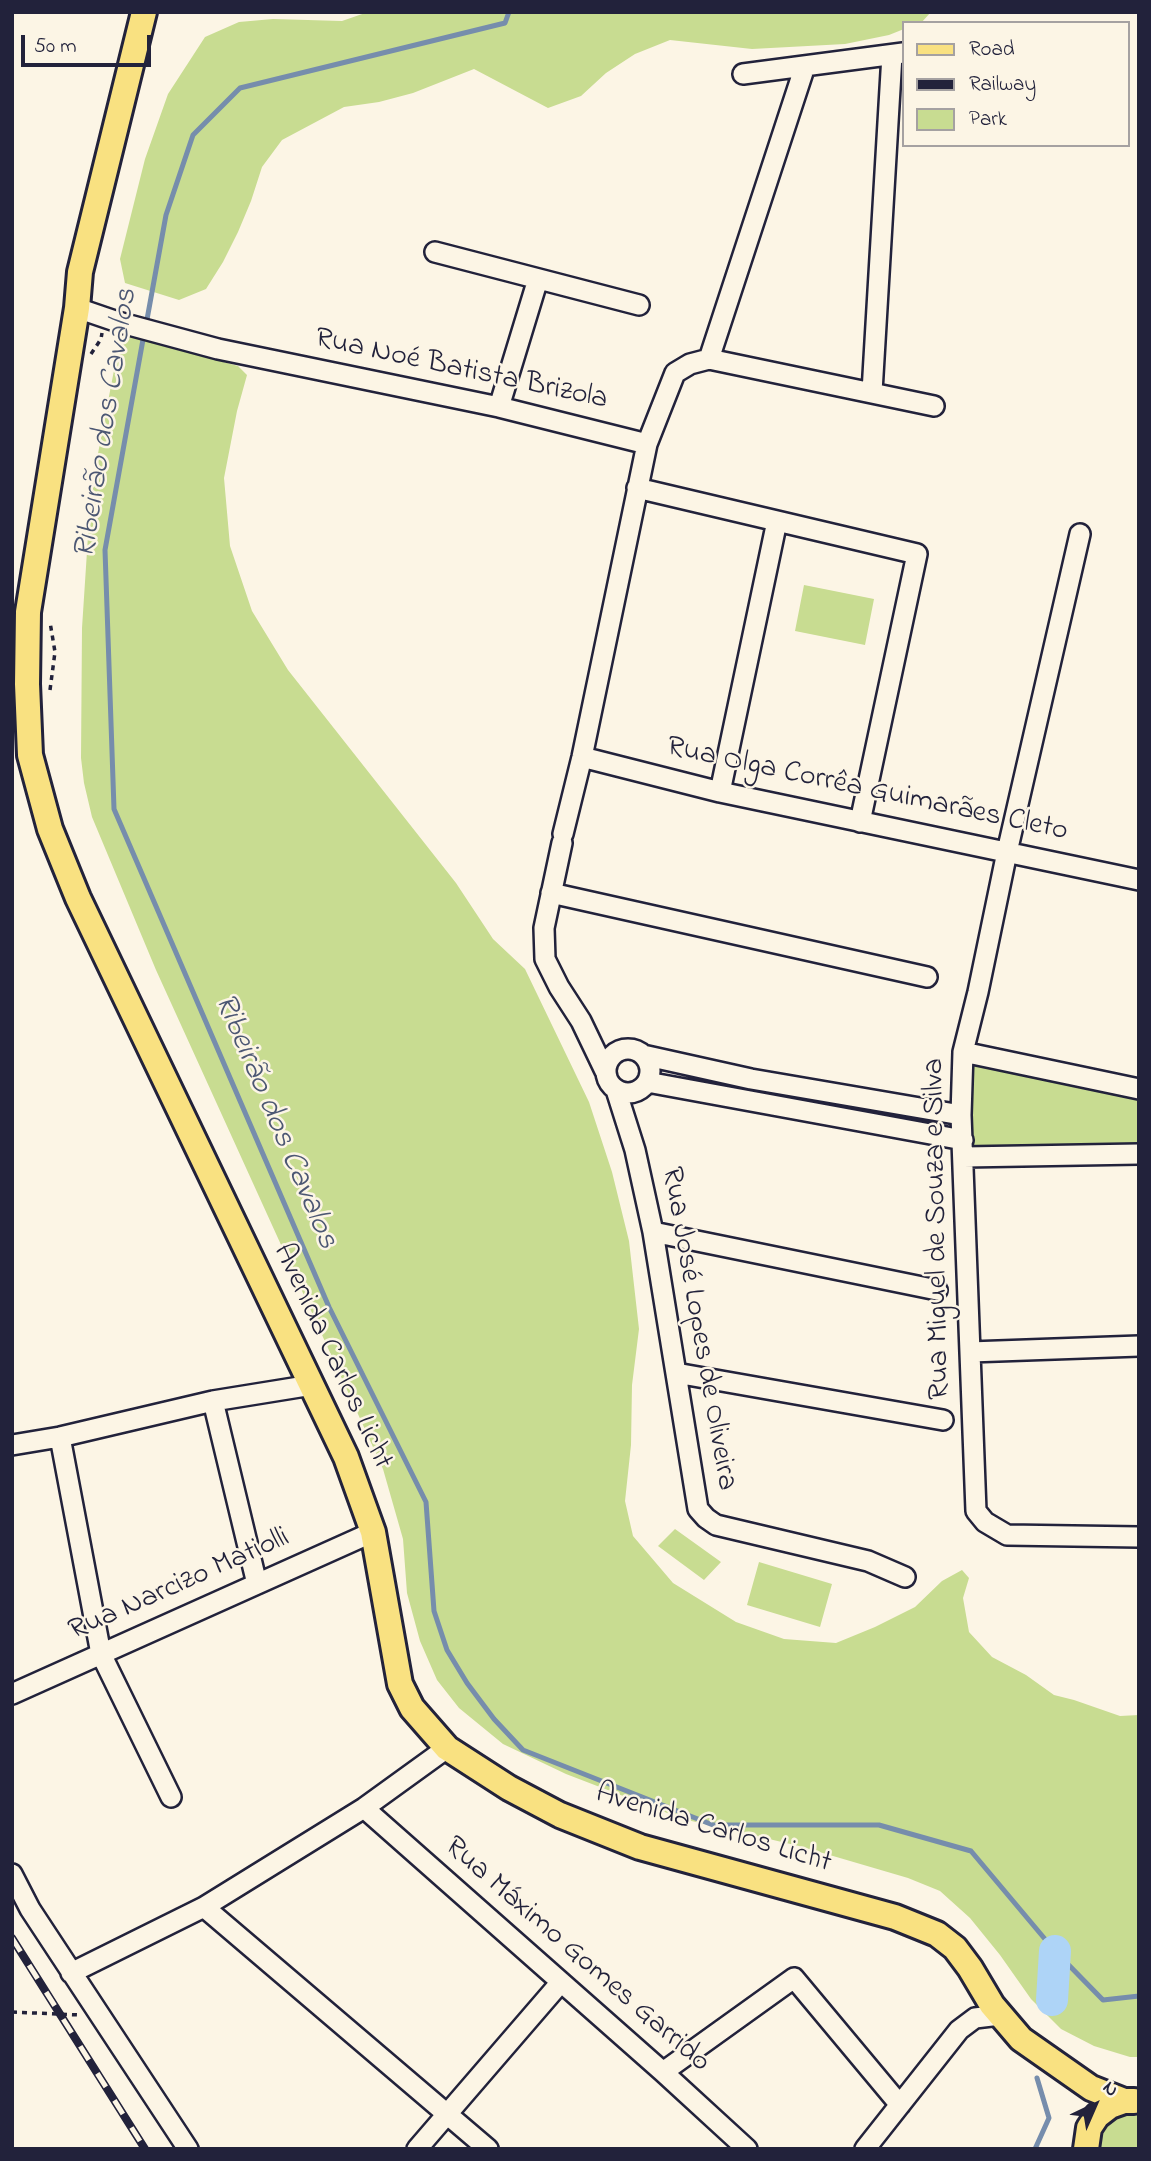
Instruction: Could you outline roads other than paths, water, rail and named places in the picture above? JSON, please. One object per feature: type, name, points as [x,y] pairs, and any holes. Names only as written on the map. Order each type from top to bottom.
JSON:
[{"type":"main road","name":"Avenida Carlos Licht","points":[[144,12],[82,266],[28,612],[30,755],[50,829],[78,898],[346,1457],[373,1532],[400,1684],[412,1708],[447,1748],[509,1788],[550,1809],[640,1847],[895,1917],[937,1934],[955,1948],[992,2005],[1021,2039],[1091,2088],[1131,2101]]},
{"type":"main road","name":"Avenida Carlos Licht","points":[[1063,2069],[1075,2085],[1088,2114],[1086,2142]]},
{"type":"main road","name":"Avenida Carlos Licht","points":[[1086,2142],[1097,2116],[1110,2106],[1131,2101]]},
{"type":"street","points":[[743,74],[898,54],[872,392]]},
{"type":"street","points":[[709,359],[805,66]]},
{"type":"street","points":[[435,252],[639,305]]},
{"type":"street","points":[[499,408],[538,279]]},
{"type":"street","name":"Rua Noé Batista Brizola","points":[[77,308],[218,349],[499,408],[647,444]]},
{"type":"street","points":[[934,406],[709,359],[690,364],[675,373],[647,444],[637,488],[544,928],[545,959],[559,987],[581,1020],[607,1078],[615,1090],[622,1093],[642,1087],[964,1149],[1139,1154]]},
{"type":"street","points":[[637,488],[917,554],[860,822]]},
{"type":"street","points":[[720,792],[777,521]]},
{"type":"street","name":"Rua Miguel de Souza e Silva","points":[[1080,534],[963,1052],[961,1115],[976,1511],[985,1522],[1007,1535],[1139,1537]]},
{"type":"street","name":"Rua Olga Corrêa Guimarães Cleto","points":[[582,757],[720,792],[1139,880]]},
{"type":"street","points":[[551,893],[927,977]]},
{"type":"street","points":[[581,1020],[616,1052]]},
{"type":"street","points":[[605,1071],[607,1063],[616,1052],[630,1049],[643,1055],[751,1079],[961,1115]]},
{"type":"street","points":[[963,1052],[1139,1089]]},
{"type":"street","points":[[642,1087],[650,1068],[643,1055]]},
{"type":"street","name":"Rua José Lopes de Oliveira","points":[[635,1150],[642,1087]]},
{"type":"street","name":"Rua José Lopes de Oliveira","points":[[615,1090],[635,1150],[653,1232],[698,1509],[716,1525],[868,1561],[905,1577]]},
{"type":"street","points":[[653,1232],[937,1290]]},
{"type":"street","points":[[970,1352],[1139,1346]]},
{"type":"street","points":[[676,1373],[943,1420]]},
{"type":"street","points":[[12,1445],[60,1437],[213,1401],[312,1385]]},
{"type":"street","points":[[213,1401],[257,1584]]},
{"type":"street","points":[[60,1437],[101,1654],[171,1797]]},
{"type":"street","name":"Rua Narcizo Matiolli","points":[[12,1694],[373,1532]]},
{"type":"street","points":[[71,1973],[204,1907],[364,1808],[447,1748]]},
{"type":"street","name":"Rua Máximo Gomes Garrido","points":[[364,1808],[747,2149]]},
{"type":"street","points":[[12,1874],[30,1909],[188,2149]]},
{"type":"street","points":[[204,1907],[488,2149]]},
{"type":"street","points":[[663,2072],[794,1978],[900,2105]]},
{"type":"street","points":[[417,2149],[561,1982]]},
{"type":"street","points":[[865,2149],[966,2024],[975,2018],[1000,2015]]},
{"type":"waterway","name":"Ribeirão dos Cavalos","points":[[146,325],[166,215],[193,135],[240,88],[505,23],[509,12]]},
{"type":"waterway","name":"Ribeirão dos Cavalos","points":[[144,334],[105,550],[114,809],[329,1307],[426,1502],[434,1611],[447,1650],[494,1719],[523,1750],[713,1825],[879,1825],[971,1851],[1055,1951],[1103,2000],[1139,1996]]},
{"type":"waterway","points":[[1052,2000],[1055,1951]]},
{"type":"waterway","points":[[1035,2149],[1049,2118],[1037,2078]]},
{"type":"railway","points":[[12,1938],[145,2149]]}]
